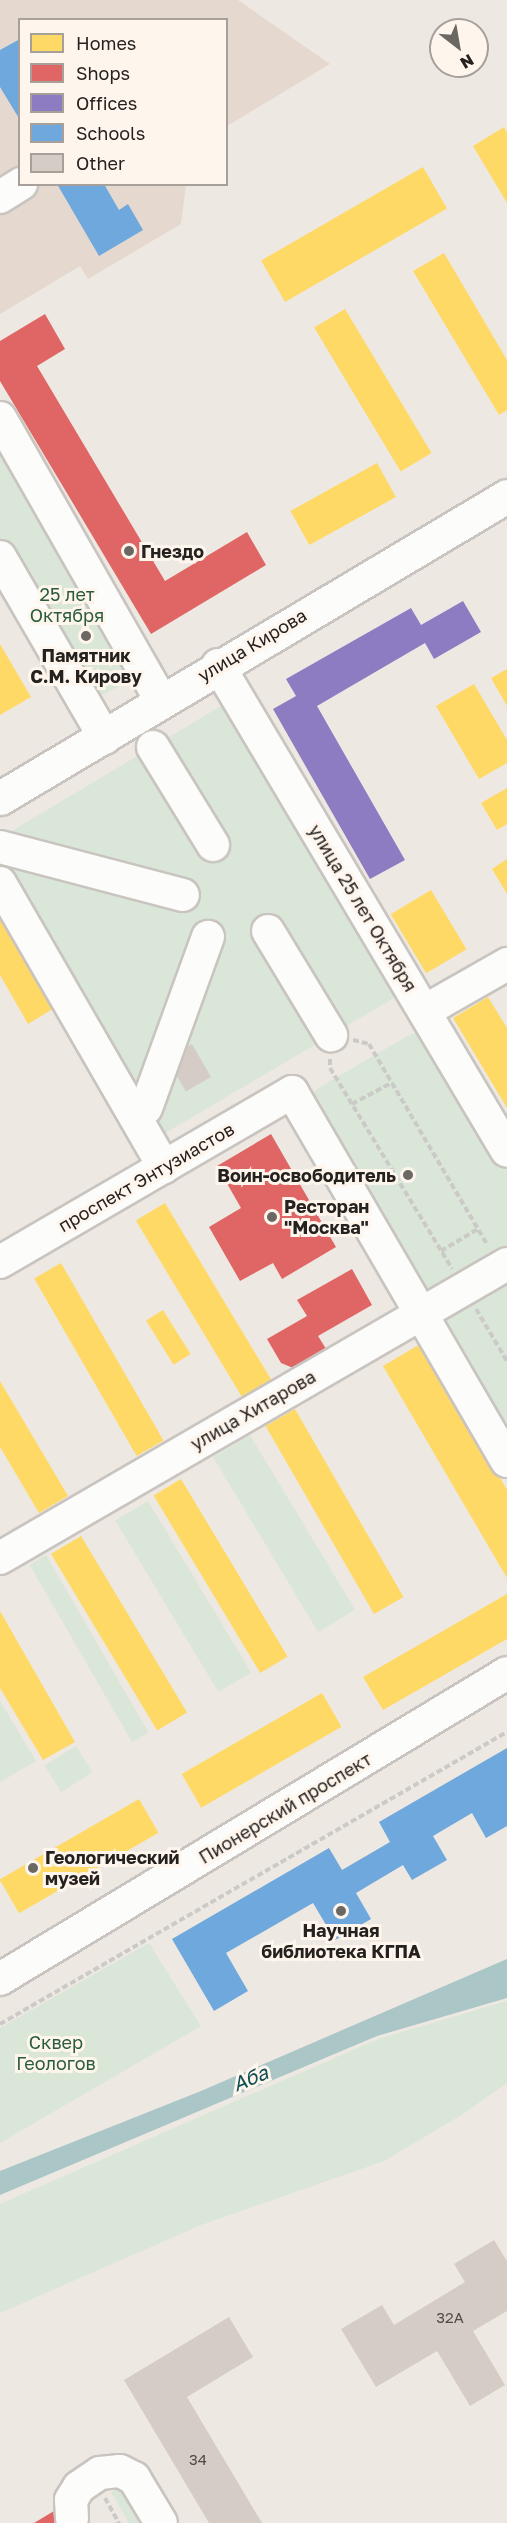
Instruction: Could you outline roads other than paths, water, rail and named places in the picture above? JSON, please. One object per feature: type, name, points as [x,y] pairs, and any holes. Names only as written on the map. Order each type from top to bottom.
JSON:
[{"type":"main road","name":"улица Кирова","points":[[0,798],[105,738],[218,665],[507,496]]},
{"type":"street","points":[[0,197],[18,186]]},
{"type":"street","points":[[0,418],[161,700]]},
{"type":"street","points":[[0,557],[105,738]]},
{"type":"street","name":"улица 25 лет Октября","points":[[218,665],[507,1151]]},
{"type":"street","points":[[153,747],[213,845]]},
{"type":"street","points":[[0,847],[183,895]]},
{"type":"street","points":[[0,883],[164,1167]]},
{"type":"street","points":[[268,931],[331,1035]]},
{"type":"street","points":[[146,1108],[208,937]]},
{"type":"street","points":[[425,1011],[507,964]]},
{"type":"street","name":"проспект Энтузиастов","points":[[0,1262],[292,1092],[421,1312]]},
{"type":"street","name":"улица Хитарова","points":[[0,1558],[421,1312],[504,1266]]},
{"type":"street","points":[[421,1312],[507,1461]]},
{"type":"street","name":"Пионерский проспект","points":[[0,1979],[507,1673]]},
{"type":"street","points":[[72,2518],[71,2500],[79,2487],[100,2473],[120,2471],[134,2478],[161,2523]]},
{"type":"water","name":"Аба","points":[[507,1959],[507,1998],[377,2036],[0,2195],[0,2171],[201,2091]]},
{"type":"place","name":"Гнездо","points":[[129,551]]},
{"type":"place","name":"Памятник С.М. Кирову","points":[[86,636]]},
{"type":"place","name":"Воин-освободитель","points":[[408,1175]]},
{"type":"place","name":"Ресторан \"Москва\"","points":[[272,1217]]},
{"type":"place","name":"Геологический музей","points":[[33,1868]]},
{"type":"place","name":"Научная библиотека КГПА","points":[[341,1911]]},
{"type":"park label","name":"25 лет Октября","points":[[67,605]]},
{"type":"park label","name":"Сквер Геологов","points":[[56,2053]]}]
